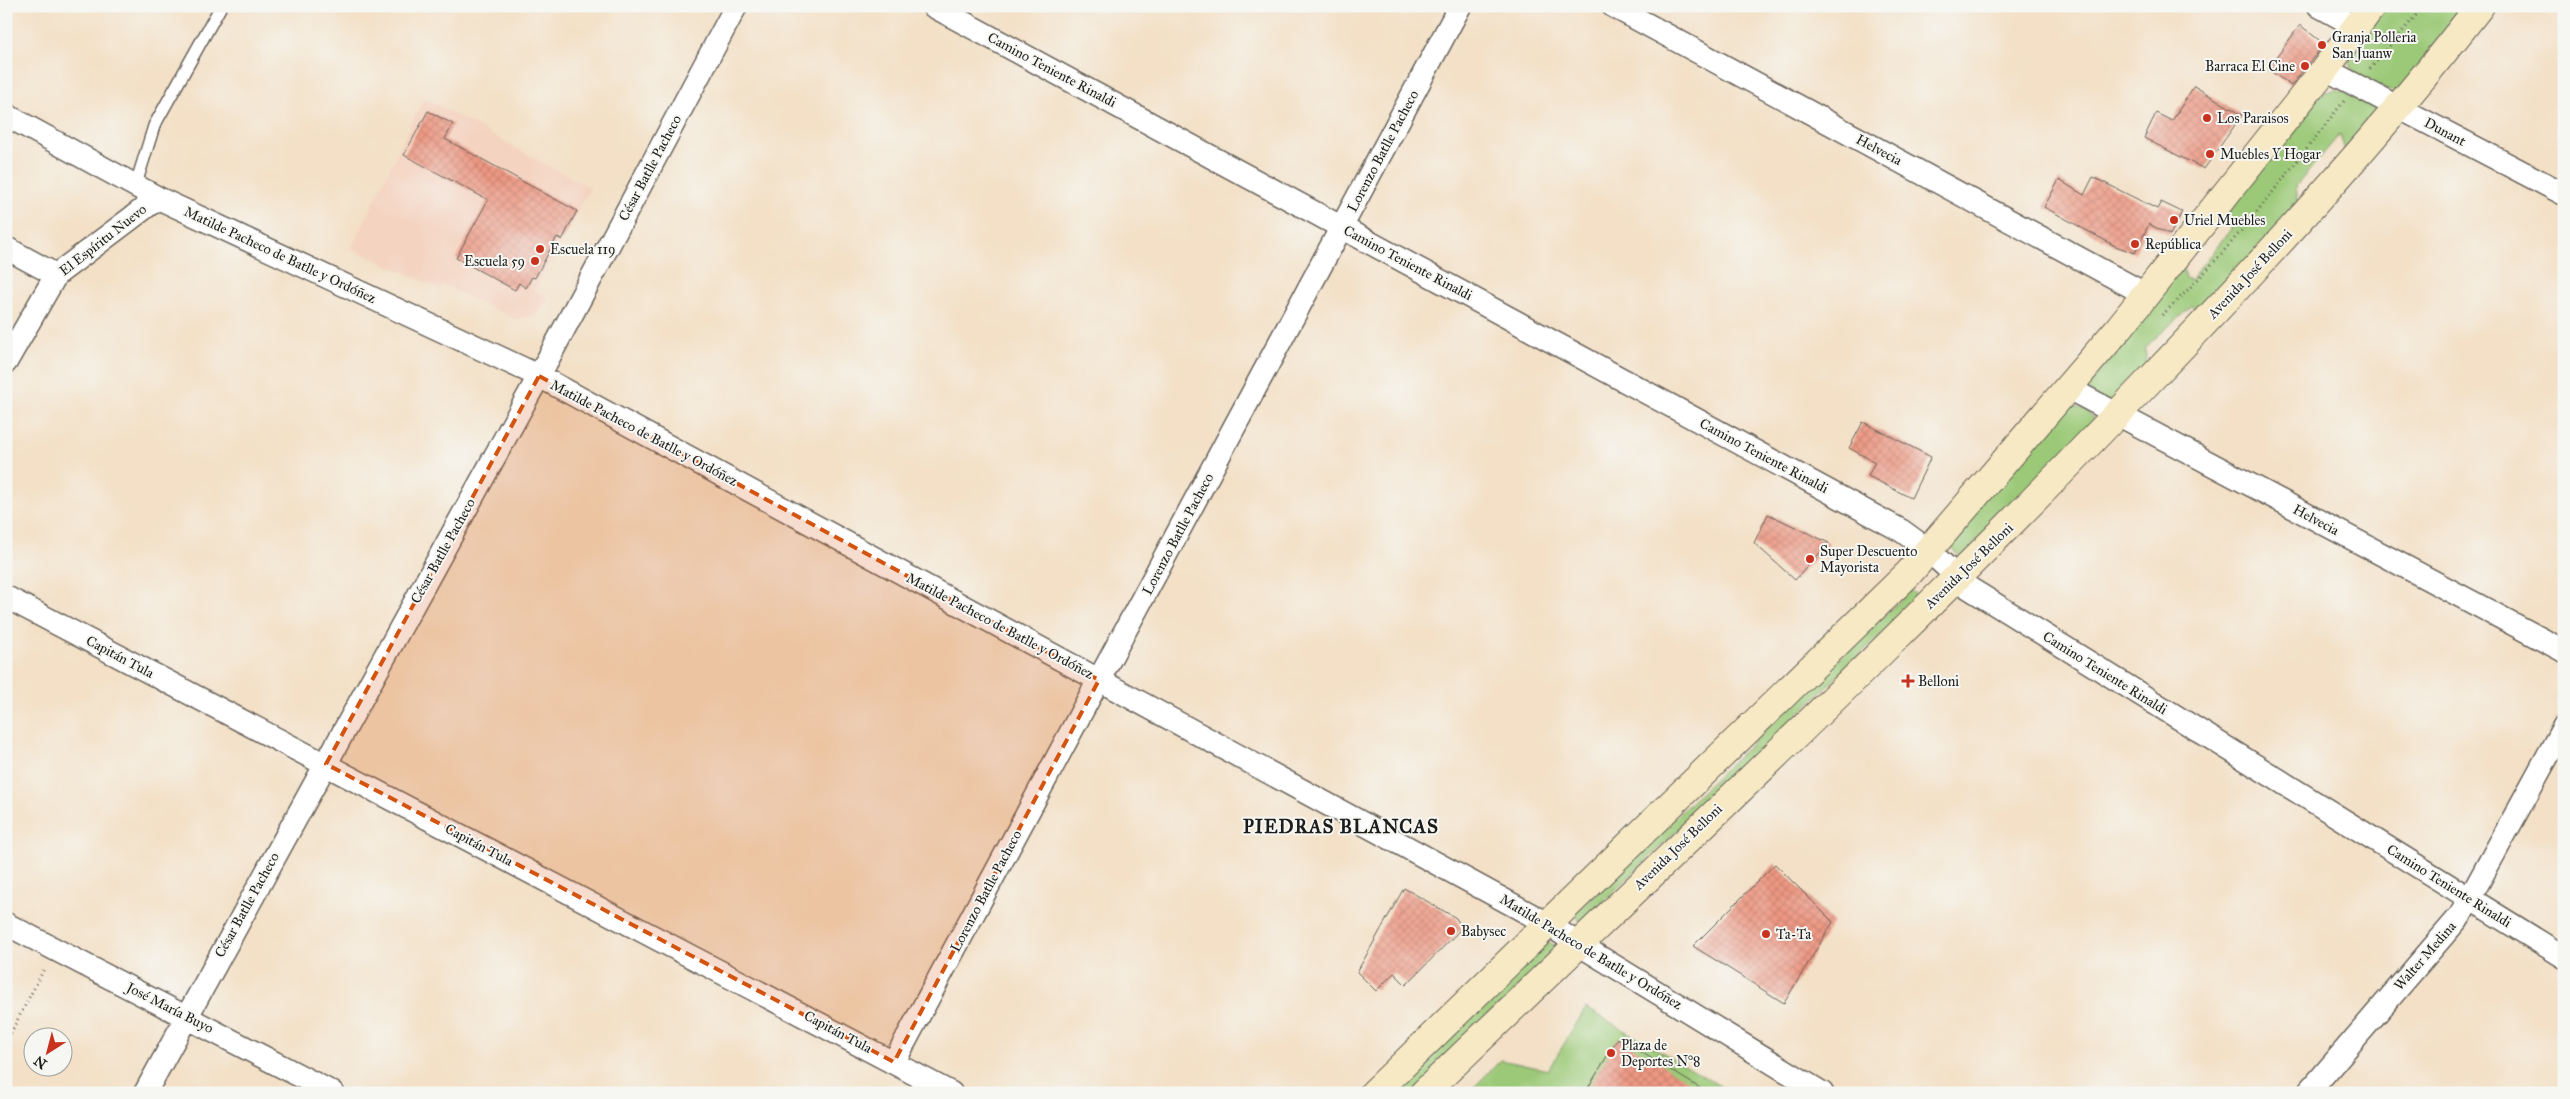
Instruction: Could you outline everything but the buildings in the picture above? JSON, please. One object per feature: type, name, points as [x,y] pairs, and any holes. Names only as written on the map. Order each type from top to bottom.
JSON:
[{"type":"main road","points":[[1374,1093],[1909,573],[2068,388],[2145,294],[2326,69],[2372,6]]},
{"type":"main road","name":"Avenida José Belloni","points":[[1424,1093],[1956,578],[2117,415],[2263,261],[2399,108],[2480,6]]},
{"type":"street","name":"César Batlle Pacheco","points":[[146,1093],[186,1016],[539,376],[736,6]]},
{"type":"street","name":"Camino Teniente Rinaldi","points":[[933,6],[1902,531],[1928,550],[1956,578],[2564,957]]},
{"type":"street","name":"Lorenzo Batlle Pacheco","points":[[894,1062],[1460,6]]},
{"type":"street","name":"Helvecia","points":[[1613,6],[2145,294]]},
{"type":"street","points":[[2319,6],[2341,18],[2354,29]]},
{"type":"street","name":"Dunant","points":[[2326,69],[2564,194]]},
{"type":"street","name":"Matilde Pacheco de Batlle y Ordóñez","points":[[6,115],[136,184],[158,198],[539,376],[1548,924],[1822,1093]]},
{"type":"street","name":"El Espíritu Nuevo","points":[[6,362],[56,275],[158,198]]},
{"type":"street","points":[[6,248],[56,275]]},
{"type":"street","name":"Helvecia","points":[[2068,388],[2564,651]]},
{"type":"street","name":"Capitán Tula","points":[[6,597],[951,1093]]},
{"type":"street","name":"Walter Medina","points":[[2308,1093],[2460,916],[2564,726]]},
{"type":"street","name":"José María Buyo","points":[[6,924],[333,1093]]},
{"type":"lane","name":"El Espíritu Nuevo","points":[[136,184],[154,126],[221,6]]},
{"type":"path","points":[[6,1042],[54,949]]},
{"type":"highlighted area","points":[[539,376],[1099,680],[894,1062],[326,764]]},
{"type":"shaded area","points":[[424,98],[590,188],[534,290],[548,298],[538,314],[515,319],[443,285],[440,289],[351,249]]},
{"type":"green space","points":[[2384,6],[2468,6],[2402,88],[2392,92],[2362,80],[2352,70],[2349,63],[2349,54]]},
{"type":"green space","points":[[2335,90],[2345,91],[2374,107],[2376,113],[2346,155],[2340,134],[2296,186],[2299,210],[2197,322],[2193,305],[2145,347],[2147,370],[2118,400],[2106,403],[2087,390],[2089,372],[2182,261],[2185,278],[2190,280],[2231,229],[2230,206],[2323,93]]},
{"type":"green space","points":[[2067,405],[2086,411],[2094,420],[1960,558],[1944,539]]},
{"type":"green space","points":[[1911,590],[1916,595],[1915,602],[1581,923],[1575,914]]},
{"type":"green space","points":[[1542,941],[1549,942],[1556,948],[1417,1093],[1383,1093]]},
{"type":"green space","name":"Plaza de Deportes N°8","points":[[1586,1008],[1732,1093],[1468,1093],[1501,1060],[1548,1070]]},
{"type":"place","name":"Granja Polleria San Juanw","points":[[2322,45]]},
{"type":"place","name":"Barraca El Cine","points":[[2305,66]]},
{"type":"place","name":"Los Paraisos","points":[[2207,118]]},
{"type":"place","name":"Muebles Y Hogar","points":[[2210,154]]},
{"type":"place","name":"Uriel Muebles","points":[[2174,220]]},
{"type":"place","name":"República","points":[[2135,244]]},
{"type":"place","name":"Escuela 119","points":[[540,249]]},
{"type":"place","name":"Escuela 59","points":[[535,261]]},
{"type":"place","name":"Super Descuento Mayorista","points":[[1810,559]]},
{"type":"place","name":"Belloni","points":[[1908,681]]},
{"type":"place","name":"Babysec","points":[[1451,931]]},
{"type":"place","name":"Ta-Ta","points":[[1766,934]]},
{"type":"place","name":"Plaza de Deportes N°8","points":[[1611,1053]]},
{"type":"district","name":"PIEDRAS BLANCAS","points":[[1341,826]]}]
